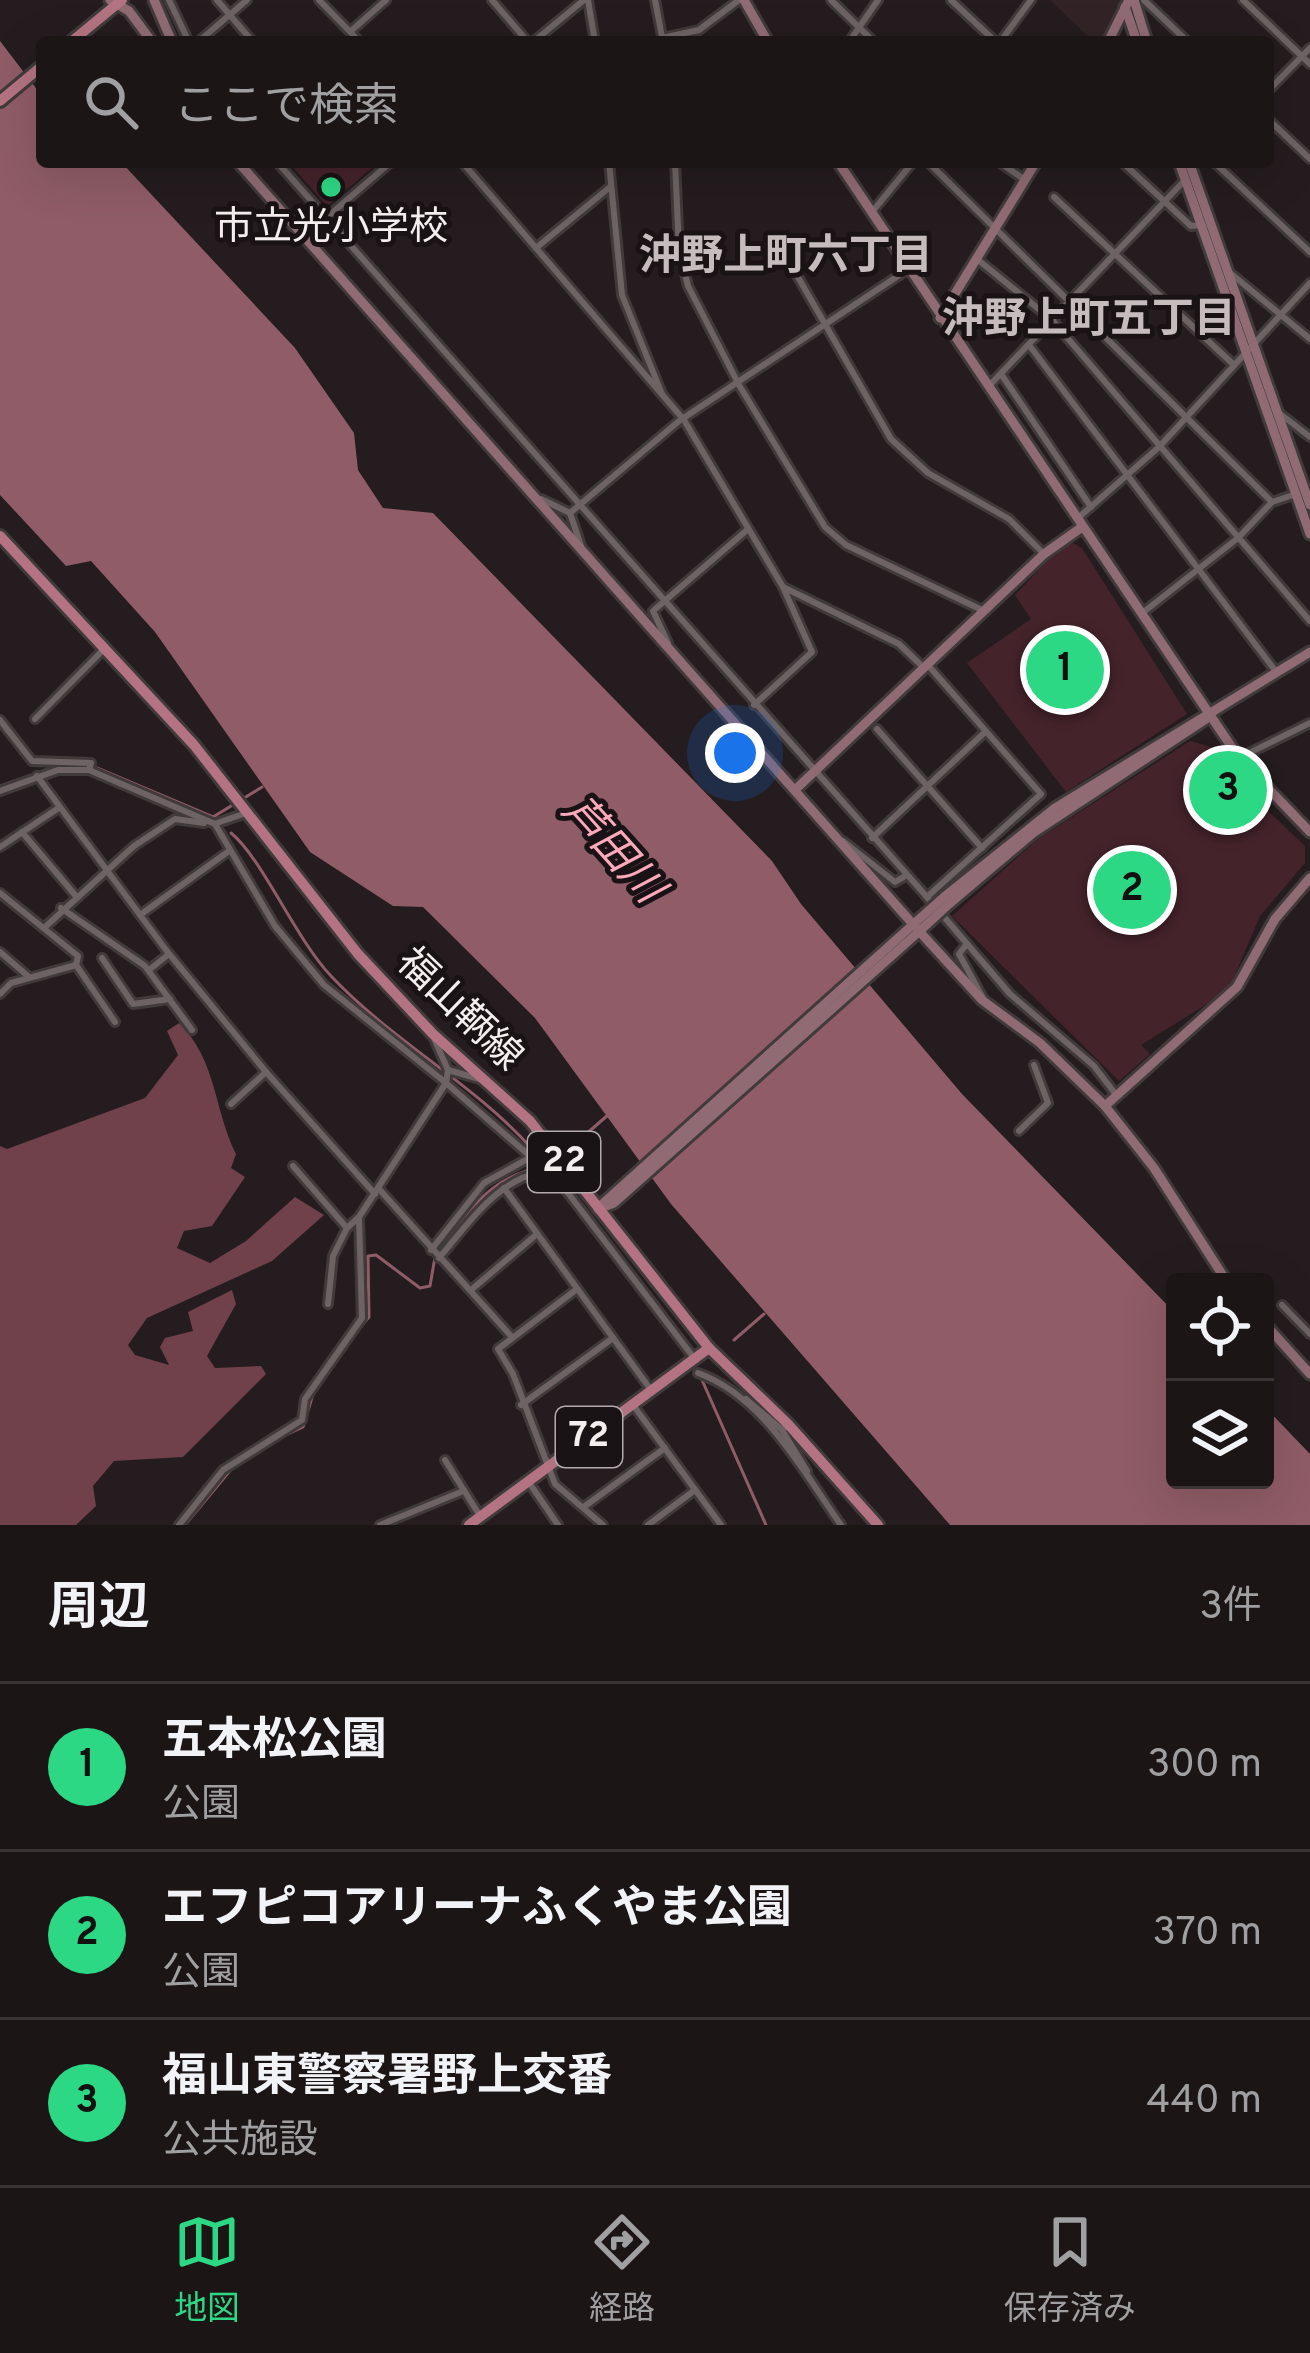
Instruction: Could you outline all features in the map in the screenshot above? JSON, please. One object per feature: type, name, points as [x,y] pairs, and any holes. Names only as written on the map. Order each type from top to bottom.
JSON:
[{"type":"main road","points":[[78,36],[115,3]]},
{"type":"main road","points":[[0,101],[36,71]]},
{"type":"main road","name":"福山鞆線","points":[[0,536],[244,806],[358,954],[555,1151],[709,1348],[878,1525]]},
{"type":"main road","name":"72","points":[[472,1522],[709,1348]]},
{"type":"street","points":[[154,0],[169,36]]},
{"type":"street","points":[[169,0],[186,36]]},
{"type":"street","points":[[217,0],[248,36]]},
{"type":"street","points":[[205,36],[247,0]]},
{"type":"street","points":[[319,0],[355,36]]},
{"type":"street","points":[[351,31],[386,0]]},
{"type":"street","points":[[492,0],[525,36]]},
{"type":"street","points":[[539,36],[586,0],[594,36]]},
{"type":"street","points":[[655,0],[661,36]]},
{"type":"street","points":[[677,36],[699,30],[741,0],[763,36]]},
{"type":"street","points":[[832,0],[868,36]]},
{"type":"street","points":[[853,36],[878,0]]},
{"type":"street","points":[[951,0],[991,36]]},
{"type":"street","points":[[1003,36],[1030,0]]},
{"type":"street","points":[[1144,0],[1182,36]]},
{"type":"street","points":[[1243,0],[1310,64]]},
{"type":"street","points":[[115,3],[146,36]]},
{"type":"street","points":[[1111,36],[1128,3]]},
{"type":"street","points":[[1128,3],[1136,36]]},
{"type":"street","points":[[1128,3],[1144,36]]},
{"type":"street","points":[[1274,85],[1310,48]]},
{"type":"street","points":[[1274,125],[1310,159]]},
{"type":"street","points":[[243,168],[797,788],[915,929],[982,1000],[1040,1043],[1105,1106],[1154,1168],[1221,1273]]},
{"type":"street","points":[[282,168],[1010,994],[1094,1066],[1117,1096]]},
{"type":"street","points":[[326,218],[384,168]]},
{"type":"street","points":[[467,168],[685,420],[783,587],[812,652],[754,705]]},
{"type":"street","points":[[609,168],[622,295],[662,394]]},
{"type":"street","points":[[675,168],[679,249],[688,286],[739,385],[834,536],[983,611]]},
{"type":"street","points":[[842,168],[1239,758],[1307,821],[1310,832]]},
{"type":"street","points":[[869,214],[908,168]]},
{"type":"street","points":[[934,168],[1272,502]]},
{"type":"street","points":[[1008,168],[1025,180]]},
{"type":"street","points":[[940,318],[1032,168]]},
{"type":"street","points":[[1129,168],[1191,226],[1201,225]]},
{"type":"street","points":[[1220,168],[1310,252]]},
{"type":"street","points":[[988,387],[1188,171]]},
{"type":"street","points":[[1188,171],[1201,225],[1310,505]]},
{"type":"street","points":[[1188,171],[1226,270],[1310,534]]},
{"type":"street","points":[[536,248],[610,187]]},
{"type":"street","points":[[1054,197],[1234,365]]},
{"type":"street","points":[[788,259],[891,439],[910,459],[1009,519],[1044,554]]},
{"type":"street","points":[[977,260],[1052,320],[1310,622]]},
{"type":"street","points":[[570,513],[685,420],[908,270]]},
{"type":"street","points":[[1226,270],[1310,339]]},
{"type":"street","points":[[797,788],[1159,447],[1310,283]]},
{"type":"street","points":[[1029,345],[1277,673]]},
{"type":"street","points":[[1000,374],[1091,507]]},
{"type":"street","points":[[1276,411],[1310,437]]},
{"type":"street","points":[[1299,473],[1310,461]]},
{"type":"street","points":[[1141,614],[1238,538],[1272,502],[1296,494]]},
{"type":"street","points":[[535,496],[570,513],[584,554]]},
{"type":"street","points":[[673,652],[652,611],[747,530]]},
{"type":"street","points":[[783,587],[899,644],[925,666],[1041,794],[927,897]]},
{"type":"street","points":[[35,719],[105,648]]},
{"type":"street","points":[[598,1209],[947,900],[1034,833],[1310,652]]},
{"type":"street","points":[[0,720],[32,761],[81,760],[91,763],[89,770]]},
{"type":"street","points":[[1239,758],[1310,723]]},
{"type":"street","points":[[877,729],[982,848]]},
{"type":"street","points":[[872,838],[985,732]]},
{"type":"street","points":[[0,790],[70,768],[89,770],[215,824],[275,926],[324,985],[447,1077],[529,1158],[528,1173]]},
{"type":"street","points":[[38,776],[169,954],[266,1072],[511,1336]]},
{"type":"street","points":[[44,928],[107,869],[175,819],[215,824],[244,806]]},
{"type":"street","points":[[0,847],[60,807]]},
{"type":"street","points":[[22,832],[75,896]]},
{"type":"street","points":[[836,836],[895,882],[907,875]]},
{"type":"street","points":[[140,915],[230,851]]},
{"type":"street","points":[[1105,1106],[1237,987],[1275,919],[1310,878]]},
{"type":"street","points":[[0,893],[76,951],[76,965],[115,1022]]},
{"type":"street","points":[[61,908],[149,970],[192,1030]]},
{"type":"street","points":[[966,945],[959,954],[983,991],[982,1000]]},
{"type":"street","points":[[0,952],[29,977]]},
{"type":"street","points":[[149,970],[169,954]]},
{"type":"street","points":[[102,958],[133,1004],[170,999]]},
{"type":"street","points":[[0,994],[29,977],[76,965]]},
{"type":"street","points":[[328,1304],[333,1256],[347,1228],[377,1191],[447,1077],[433,1034]]},
{"type":"street","points":[[1019,1131],[1048,1103],[1034,1065]]},
{"type":"street","points":[[231,1104],[266,1072]]},
{"type":"street","points":[[447,1077],[485,1080]]},
{"type":"street","points":[[435,1254],[484,1183],[529,1158],[555,1151]]},
{"type":"street","points":[[293,1166],[347,1228]]},
{"type":"street","points":[[435,1254],[504,1188],[528,1173],[555,1176],[568,1168]]},
{"type":"street","points":[[555,1176],[694,1358]]},
{"type":"street","points":[[504,1188],[651,1390]]},
{"type":"street","points":[[179,1525],[223,1470],[302,1420],[305,1399],[362,1318],[359,1217]]},
{"type":"street","points":[[471,1289],[538,1234]]},
{"type":"street","points":[[578,1289],[498,1349],[514,1375],[547,1468],[561,1490],[603,1525]]},
{"type":"street","points":[[1282,1305],[1310,1334]]},
{"type":"street","points":[[1274,1334],[1310,1374]]},
{"type":"street","points":[[521,1405],[613,1338]]},
{"type":"street","points":[[702,1374],[785,1427],[811,1481]]},
{"type":"street","points":[[737,1394],[811,1481],[841,1525]]},
{"type":"street","points":[[633,1405],[721,1525]]},
{"type":"street","points":[[585,1506],[665,1448]]},
{"type":"street","points":[[445,1460],[472,1522]]},
{"type":"street","points":[[527,1481],[558,1525]]},
{"type":"street","points":[[648,1525],[695,1490]]},
{"type":"street","points":[[380,1525],[460,1492]]},
{"type":"shaded area","points":[[1050,0],[1126,0],[1104,36],[1088,36]]},
{"type":"shaded area","points":[[293,168],[372,168],[327,206]]},
{"type":"shaded area","points":[[1071,542],[1082,548],[1187,714],[1066,792],[967,663],[1031,619],[1015,595],[1062,545]]},
{"type":"shaded area","points":[[1190,741],[1211,747],[1230,771],[1213,784],[1227,801],[1244,788],[1305,846],[1305,863],[1260,916],[1232,982],[1210,1002],[1141,1045],[1150,1054],[1119,1081],[952,916],[1038,839]]},
{"type":"shaded area","points":[[179,1023],[208,1069],[236,1154],[231,1168],[245,1177],[212,1226],[184,1231],[177,1248],[210,1263],[246,1241],[295,1197],[324,1215],[272,1261],[147,1318],[128,1345],[135,1355],[169,1365],[160,1347],[165,1338],[193,1331],[188,1312],[232,1290],[236,1304],[207,1356],[215,1368],[261,1366],[266,1374],[183,1457],[114,1461],[93,1486],[96,1506],[76,1525],[0,1525],[0,1146],[7,1149],[145,1098],[178,1055],[167,1031]]},
{"type":"water","name":"芦田川","points":[[0,41],[36,88],[36,168],[127,168],[295,348],[354,433],[358,470],[383,508],[433,513],[772,861],[801,904],[962,1094],[1166,1304],[1166,1489],[1274,1489],[1274,1416],[1310,1454],[1310,1525],[950,1525],[671,1204],[535,1018],[423,907],[393,906],[310,852],[155,632],[91,561],[66,566],[0,495]]},
{"type":"waterway","points":[[0,786],[60,765]]},
{"type":"waterway","points":[[97,768],[213,817],[262,787]]},
{"type":"waterway","points":[[231,833],[255,861],[331,976],[534,1151]]},
{"type":"waterway","points":[[569,1149],[608,1115]]},
{"type":"waterway","points":[[439,1248],[499,1184],[551,1165]]},
{"type":"waterway","points":[[358,1330],[369,1317],[368,1256],[376,1255],[420,1288],[430,1286],[435,1257]]},
{"type":"waterway","points":[[734,1340],[764,1314]]},
{"type":"waterway","points":[[702,1380],[766,1525]]},
{"type":"waterway","points":[[271,1442],[303,1427],[314,1391]]},
{"type":"waterway","points":[[185,1525],[233,1467]]},
{"type":"place","name":"市立光小学校","points":[[331,187]]},
{"type":"place","name":"五本松公園","points":[[1065,670]]},
{"type":"place","name":"福山東警察署野上交番","points":[[1228,790]]},
{"type":"place","name":"エフピコアリーナふくやま公園","points":[[1132,890]]},
{"type":"district","name":"沖野上町六丁目","points":[[786,258]]},
{"type":"district","name":"沖野上町五丁目","points":[[1089,321]]}]
